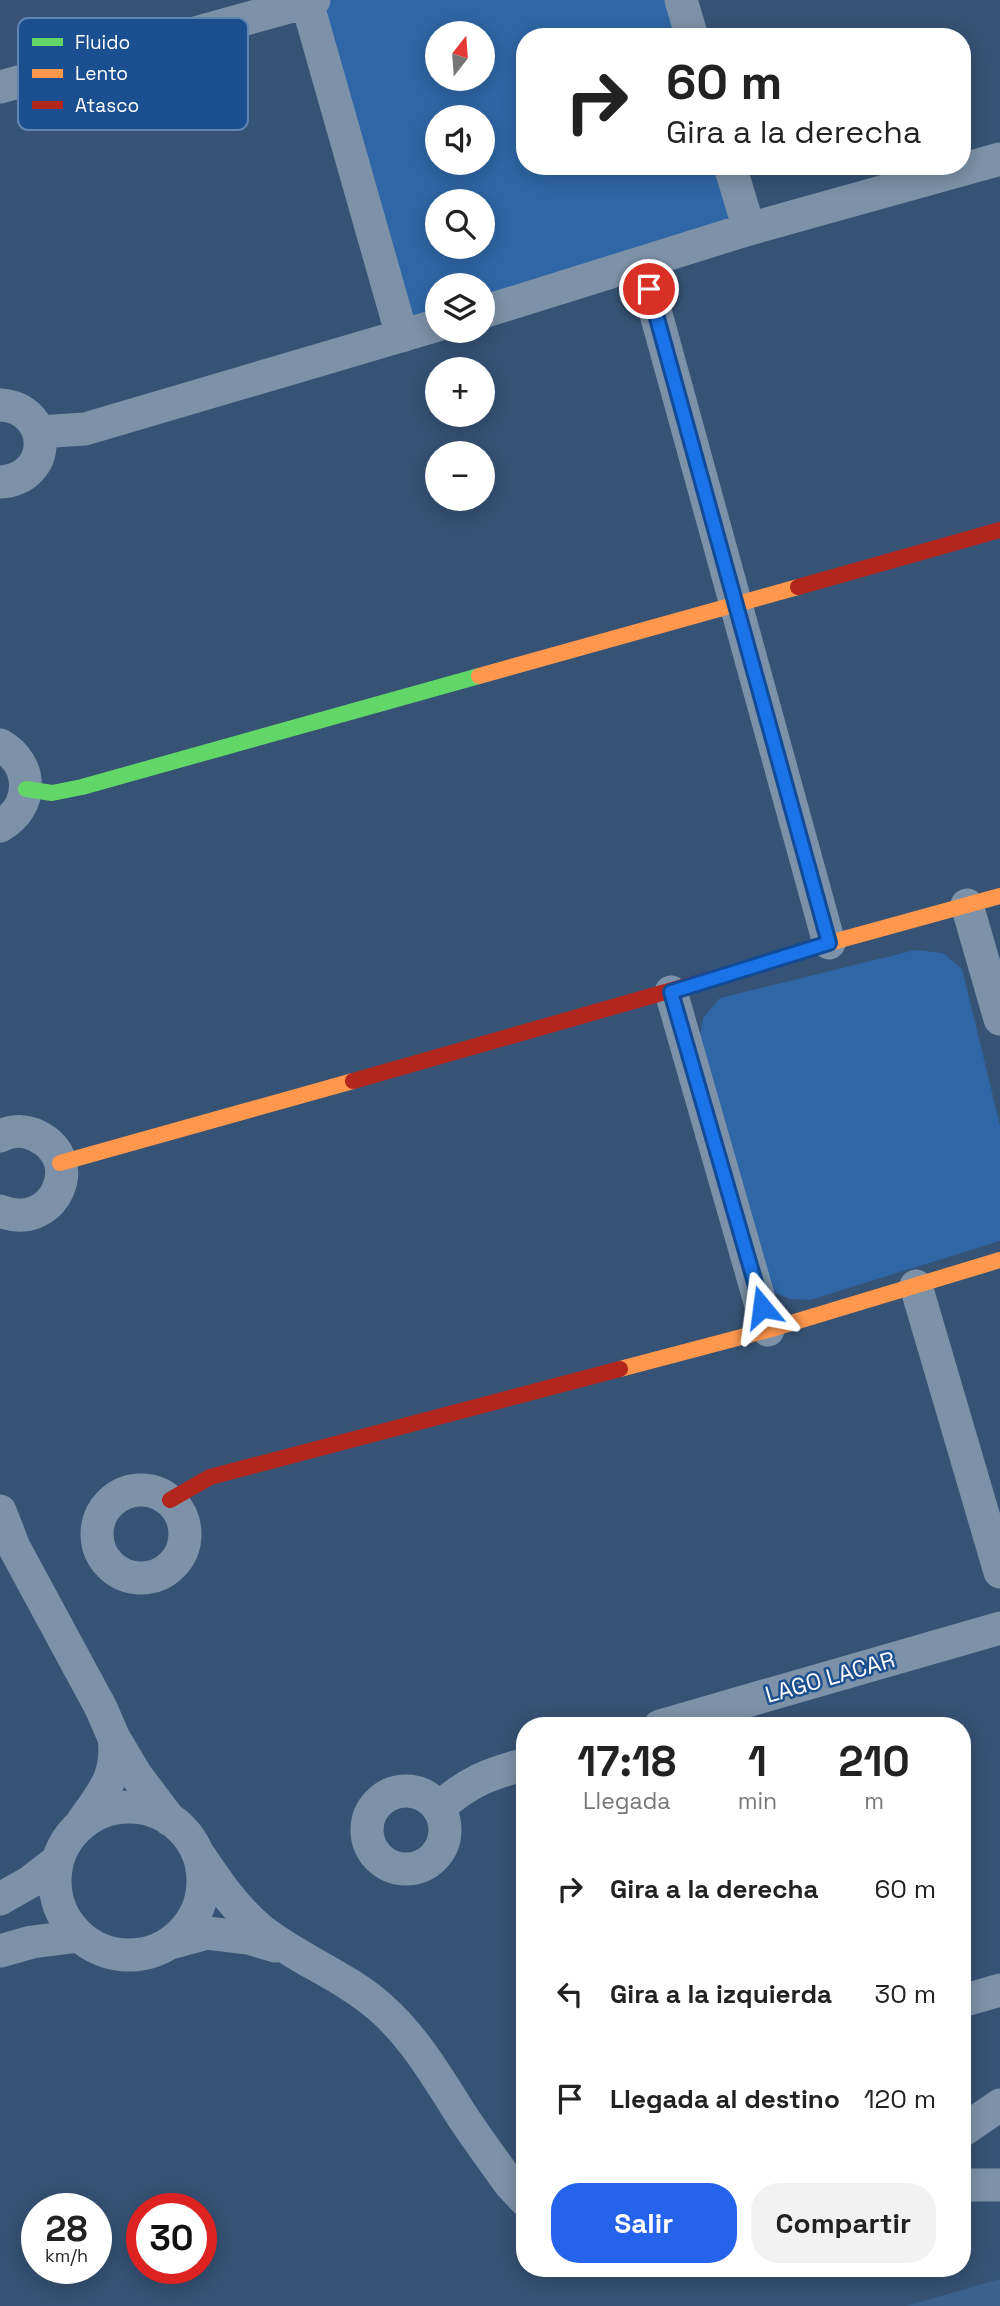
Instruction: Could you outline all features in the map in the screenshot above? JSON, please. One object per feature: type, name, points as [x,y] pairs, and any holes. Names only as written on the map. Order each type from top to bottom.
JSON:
[{"type":"street","points":[[681,0],[689,28]]},
{"type":"street","points":[[248,18],[311,1],[402,336]]},
{"type":"street","points":[[0,87],[18,82]]},
{"type":"street","points":[[971,167],[1000,159]]},
{"type":"street","points":[[733,175],[749,229]]},
{"type":"street","points":[[495,308],[749,229],[943,175]]},
{"type":"street","points":[[642,263],[829,943]]},
{"type":"street","points":[[39,432],[85,429],[425,330]]},
{"type":"street","points":[[0,405],[12,405],[23,411],[39,432],[41,445],[33,468],[23,477],[0,482]]},
{"type":"street","points":[[26,789],[51,793],[82,787],[1000,530]]},
{"type":"street","points":[[0,745],[19,761],[25,774],[26,789],[22,804],[14,816],[0,826]]},
{"type":"street","points":[[60,1163],[671,992],[829,943],[1000,896]]},
{"type":"street","points":[[968,905],[1000,1019]]},
{"type":"street","points":[[671,992],[768,1330]]},
{"type":"street","points":[[0,1136],[20,1131],[34,1134],[46,1140],[55,1150],[60,1163],[60,1184],[50,1203],[38,1212],[24,1216],[0,1211]]},
{"type":"street","points":[[170,1500],[210,1477],[768,1330],[1000,1261]]},
{"type":"street","points":[[916,1286],[1000,1572]]},
{"type":"street","points":[[0,1511],[14,1546],[101,1708],[114,1738],[136,1774],[170,1820]]},
{"type":"street","name":"LAGO LACAR","points":[[691,1717],[1000,1628]]},
{"type":"street","points":[[78,1828],[111,1778],[117,1758],[114,1738]]},
{"type":"street","points":[[439,1808],[463,1787],[516,1767]]},
{"type":"street","points":[[197,1852],[202,1865],[204,1889],[197,1913],[183,1934],[163,1948],[139,1955],[115,1955],[79,1936],[60,1909],[54,1885],[57,1861],[68,1839],[84,1821],[107,1810],[131,1807],[155,1812],[177,1824],[243,1914],[291,1951],[342,1978],[382,2008],[407,2035],[516,2190]]},
{"type":"street","points":[[0,1899],[30,1882],[57,1861]]},
{"type":"street","points":[[170,1943],[207,1933],[248,1938],[291,1951]]},
{"type":"street","points":[[0,1951],[32,1942],[79,1936]]},
{"type":"street","points":[[971,1998],[1000,1990]]},
{"type":"street","points":[[971,2125],[1000,2105]]},
{"type":"street","points":[[971,2185],[1000,2185]]},
{"type":"shaded area","points":[[314,0],[681,0],[689,28],[516,28],[516,175],[733,175],[749,229],[495,308],[495,273],[425,273],[425,329],[402,336]]},
{"type":"shaded area","points":[[915,950],[943,953],[962,969],[1000,1125],[1000,1241],[810,1300],[790,1299],[773,1292],[699,1041],[703,1018],[720,998]]},
{"type":"shaded area","points":[[1000,2279],[1000,2306],[906,2306]]},
{"type":"traffic: fast","points":[[26,789],[52,793],[82,787],[479,676]]},
{"type":"traffic: slow","points":[[479,676],[798,587]]},
{"type":"traffic: slow","points":[[711,979],[1000,896]]},
{"type":"traffic: slow","points":[[60,1163],[353,1081]]},
{"type":"traffic: slow","points":[[620,1369],[768,1330],[1000,1260]]},
{"type":"traffic: jam","points":[[798,587],[1000,530]]},
{"type":"traffic: jam","points":[[353,1081],[711,979]]},
{"type":"traffic: jam","points":[[170,1500],[210,1477],[620,1369]]},
{"type":"route","points":[[649,289],[829,943],[671,992],[762,1307]]}]
